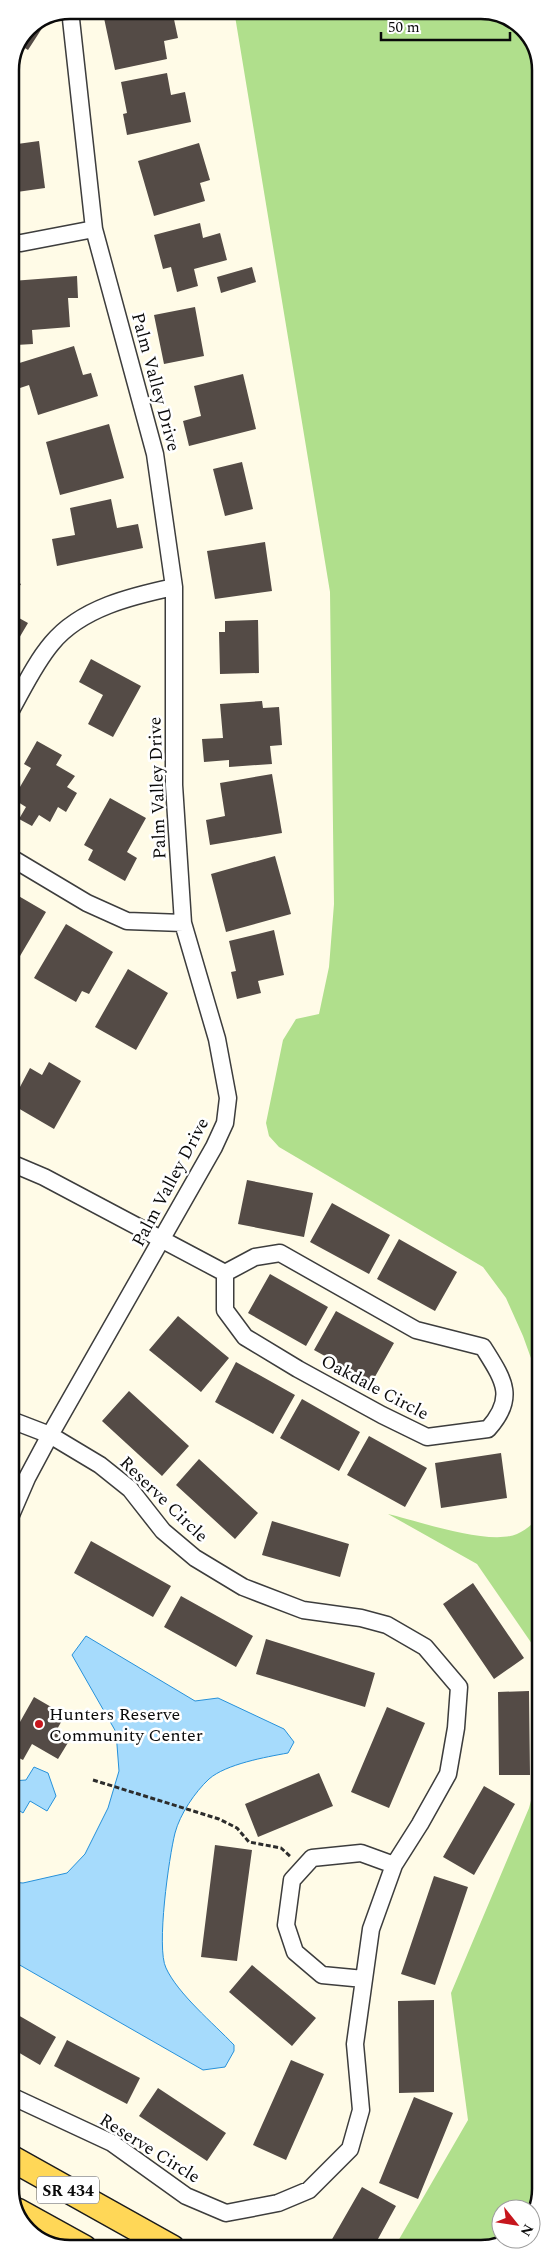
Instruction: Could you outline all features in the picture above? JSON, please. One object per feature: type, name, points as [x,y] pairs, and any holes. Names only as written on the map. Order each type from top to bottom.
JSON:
[{"type":"main road","name":"SR 434","points":[[19,2162],[158,2240]]},
{"type":"main road","name":"SR 434","points":[[27,2216],[70,2240]]},
{"type":"street","name":"Palm Valley Drive","points":[[19,1496],[50,1435],[214,1147],[225,1123],[228,1098],[217,1039],[183,923],[174,785],[174,586],[155,454],[94,229],[71,19]]},
{"type":"street","points":[[19,243],[94,229]]},
{"type":"street","points":[[19,697],[52,643],[76,622],[126,597],[174,586]]},
{"type":"street","points":[[19,862],[87,904],[127,921],[183,923]]},
{"type":"street","points":[[19,1166],[44,1177],[225,1273]]},
{"type":"street","name":"Oakdale Circle","points":[[280,1253],[416,1330],[483,1347],[502,1377],[505,1398],[500,1417],[488,1430],[427,1437],[382,1415],[298,1369],[245,1336],[225,1310],[225,1273],[255,1257],[280,1253]]},
{"type":"street","points":[[19,1414],[50,1435]]},
{"type":"street","name":"Reserve Circle","points":[[19,1423],[50,1435],[100,1465],[130,1489],[163,1531],[195,1558],[243,1587],[303,1610],[361,1618],[387,1625],[425,1647],[459,1687],[456,1728],[448,1774],[394,1865],[371,1929],[355,2044],[361,2110],[350,2149],[309,2190],[278,2203],[226,2212],[186,2196],[112,2144],[19,2100]]},
{"type":"street","points":[[364,1979],[322,1975],[295,1952],[286,1925],[292,1880],[312,1858],[361,1853],[394,1865]]},
{"type":"path","points":[[93,1780],[219,1819],[237,1828],[249,1842],[281,1848],[304,1868]]},
{"type":"green space","points":[[235,19],[491,20],[507,26],[520,36],[530,54],[532,70],[532,1361],[506,1298],[483,1267],[279,1147],[269,1136],[266,1123],[283,1040],[296,1019],[319,1014],[329,967],[334,904],[330,592]]},
{"type":"green space","points":[[388,1514],[453,1531],[489,1537],[505,1537],[517,1534],[532,1524],[532,1644],[477,1564]]},
{"type":"green space","points":[[532,1797],[531,2199],[491,2199],[491,2239],[399,2240],[468,2120],[451,1993]]},
{"type":"water","points":[[86,1636],[195,1701],[218,1698],[284,1729],[294,1742],[288,1753],[236,1765],[225,1769],[209,1779],[198,1790],[180,1818],[175,1833],[164,1902],[163,1957],[166,1968],[179,1988],[234,2045],[234,2051],[225,2067],[203,2070],[19,1965],[19,1883],[67,1873],[85,1854],[108,1808],[119,1771],[116,1732],[72,1655]]},
{"type":"water","points":[[34,1767],[48,1773],[56,1796],[47,1811],[30,1801],[23,1813],[19,1810],[19,1780],[26,1780]]},
{"type":"building","points":[[104,19],[174,19],[178,38],[164,41],[167,59],[115,70]]},
{"type":"building","points":[[43,26],[28,50],[24,48],[27,42]]},
{"type":"building","points":[[167,73],[171,95],[185,92],[191,122],[127,135],[123,114],[127,113],[121,82]]},
{"type":"building","points":[[39,141],[45,188],[19,192],[19,144]]},
{"type":"building","points":[[199,143],[210,180],[200,183],[205,201],[154,216],[138,161]]},
{"type":"building","points":[[200,223],[203,238],[220,233],[227,260],[194,269],[198,286],[177,292],[171,267],[163,269],[154,235]]},
{"type":"building","points":[[252,267],[256,282],[221,293],[217,277]]},
{"type":"building","points":[[77,276],[78,298],[68,298],[70,327],[32,330],[33,344],[19,345],[19,280]]},
{"type":"building","points":[[195,307],[204,356],[164,364],[154,315]]},
{"type":"building","points":[[74,346],[83,375],[91,373],[98,396],[38,415],[29,385],[20,388],[19,363]]},
{"type":"building","points":[[243,374],[256,429],[189,446],[183,421],[201,416],[194,386]]},
{"type":"building","points":[[109,424],[124,478],[60,495],[46,442]]},
{"type":"building","points":[[242,462],[253,509],[225,516],[213,469]]},
{"type":"building","points":[[111,499],[117,528],[138,524],[143,548],[57,566],[52,539],[75,535],[70,508]]},
{"type":"building","points":[[265,542],[272,591],[215,599],[207,551]]},
{"type":"building","points":[[19,618],[28,623],[19,638]]},
{"type":"building","points":[[258,620],[259,673],[220,674],[219,632],[225,632],[225,621]]},
{"type":"building","points":[[91,659],[141,686],[113,737],[88,724],[103,695],[79,682]]},
{"type":"building","points":[[262,701],[263,708],[279,707],[282,745],[270,746],[272,764],[229,767],[229,760],[204,762],[202,739],[223,738],[220,704]]},
{"type":"building","points":[[37,741],[62,755],[56,765],[75,776],[67,787],[77,793],[66,812],[58,807],[50,822],[39,815],[32,826],[19,819],[26,807],[19,803],[19,789],[31,768],[24,764]]},
{"type":"building","points":[[272,774],[282,833],[210,845],[206,820],[225,816],[220,783]]},
{"type":"building","points":[[110,798],[146,818],[127,852],[137,858],[125,881],[88,860],[93,850],[84,845]]},
{"type":"building","points":[[275,856],[291,914],[226,932],[211,874]]},
{"type":"building","points":[[19,896],[46,912],[19,958]]},
{"type":"building","points":[[66,924],[113,952],[89,994],[82,991],[76,1002],[34,978]]},
{"type":"building","points":[[274,930],[284,975],[258,981],[261,993],[237,999],[231,972],[236,971],[229,941]]},
{"type":"building","points":[[128,969],[168,993],[136,1050],[95,1027]]},
{"type":"building","points":[[49,1062],[81,1081],[54,1129],[19,1109],[19,1089],[30,1068],[42,1075]]},
{"type":"building","points":[[247,1180],[313,1193],[304,1237],[238,1224]]},
{"type":"building","points":[[332,1203],[390,1235],[369,1274],[310,1242]]},
{"type":"building","points":[[399,1239],[457,1272],[435,1311],[377,1279]]},
{"type":"building","points":[[270,1274],[328,1307],[306,1346],[248,1313]]},
{"type":"building","points":[[336,1311],[394,1343],[372,1382],[314,1350]]},
{"type":"building","points":[[178,1316],[229,1358],[201,1392],[149,1350]]},
{"type":"building","points":[[236,1362],[295,1395],[273,1434],[215,1402]]},
{"type":"building","points":[[129,1391],[189,1446],[162,1476],[102,1421]]},
{"type":"building","points":[[302,1399],[360,1432],[339,1471],[280,1438]]},
{"type":"building","points":[[369,1436],[427,1468],[405,1507],[347,1475]]},
{"type":"building","points":[[501,1453],[507,1498],[441,1508],[435,1463]]},
{"type":"building","points":[[199,1459],[258,1513],[235,1539],[176,1485]]},
{"type":"building","points":[[272,1521],[349,1544],[340,1577],[262,1555]]},
{"type":"building","points":[[91,1541],[171,1586],[153,1617],[74,1573]]},
{"type":"building","points":[[473,1583],[524,1658],[494,1679],[443,1604]]},
{"type":"building","points":[[181,1596],[253,1636],[236,1667],[164,1627]]},
{"type":"building","points":[[266,1639],[375,1673],[365,1707],[256,1674]]},
{"type":"building","points":[[529,1691],[530,1775],[499,1775],[498,1692]]},
{"type":"building","name":"Hunters Reserve Community Center","points":[[34,1697],[65,1715],[55,1733],[69,1741],[58,1759],[32,1744],[23,1760],[19,1758],[19,1724]]},
{"type":"building","points":[[387,1707],[425,1723],[389,1808],[351,1792]]},
{"type":"building","points":[[319,1773],[333,1806],[258,1837],[245,1804]]},
{"type":"building","points":[[484,1786],[515,1804],[474,1875],[443,1857]]},
{"type":"building","points":[[215,1845],[252,1850],[237,1961],[201,1957]]},
{"type":"building","points":[[434,1876],[468,1887],[435,1985],[401,1974]]},
{"type":"building","points":[[252,1965],[316,2018],[292,2046],[229,1992]]},
{"type":"building","points":[[434,2000],[434,2092],[399,2093],[398,2001]]},
{"type":"building","points":[[19,2016],[56,2037],[40,2065],[19,2053]]},
{"type":"building","points":[[67,2040],[140,2078],[127,2104],[54,2066]]},
{"type":"building","points":[[291,2060],[324,2074],[286,2160],[253,2145]]},
{"type":"building","points":[[158,2088],[226,2133],[207,2161],[139,2116]]},
{"type":"building","points":[[414,2097],[453,2113],[418,2199],[379,2183]]},
{"type":"building","points":[[362,2187],[396,2206],[377,2240],[332,2240]]},
{"type":"place","name":"Hunters Reserve Community Center","points":[[39,1724]]}]
